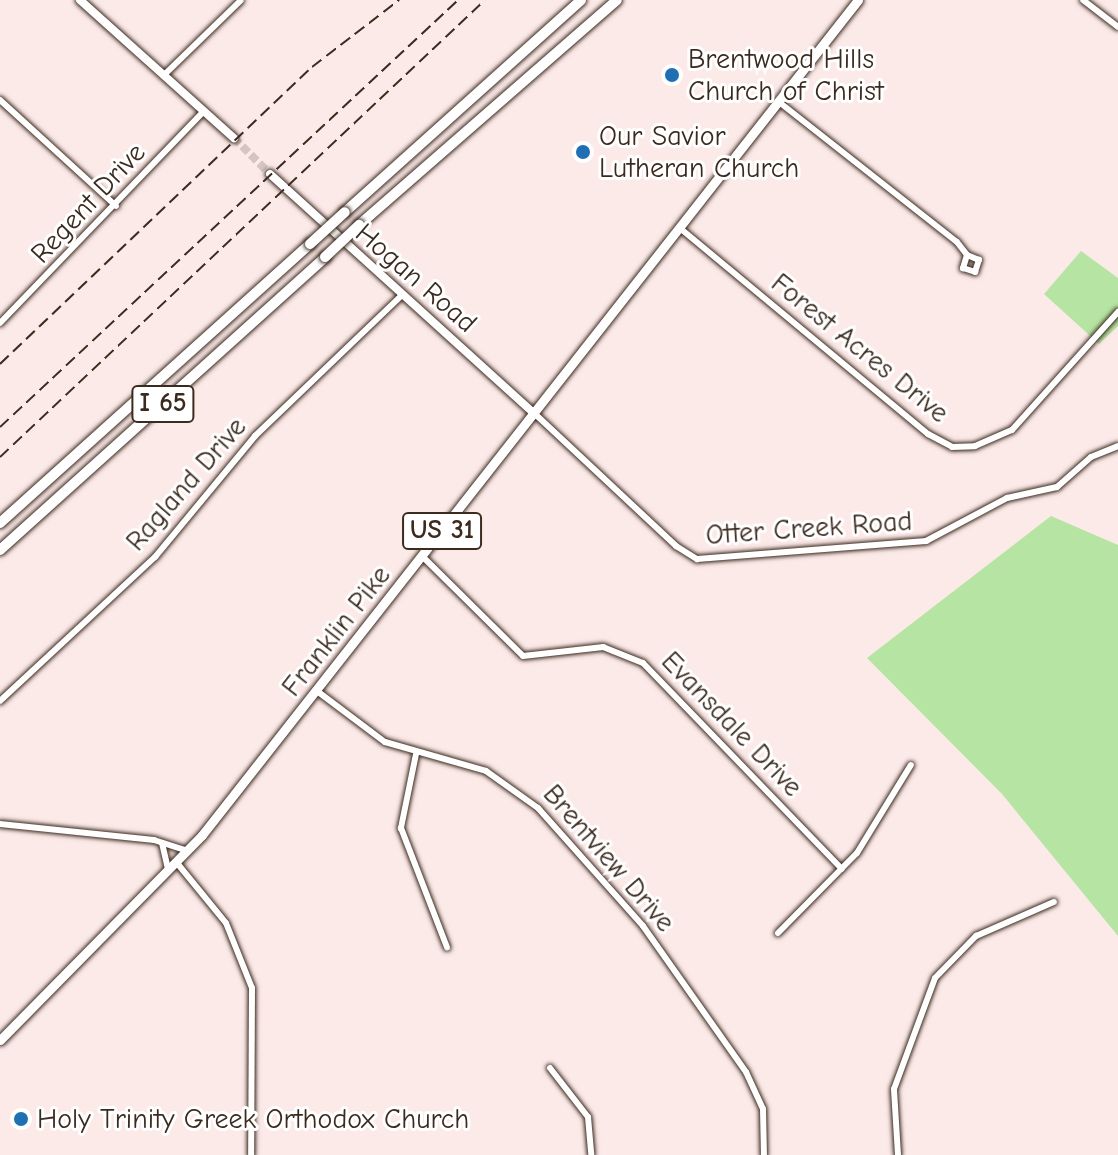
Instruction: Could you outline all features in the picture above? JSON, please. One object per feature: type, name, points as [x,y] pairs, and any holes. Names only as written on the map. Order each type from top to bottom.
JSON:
[{"type":"highway","name":"I 65","points":[[0,523],[581,0]]},
{"type":"highway","name":"I 65","points":[[0,550],[359,225],[617,0]]},
{"type":"main road","name":"Franklin Pike","points":[[0,1040],[188,851],[681,229],[858,0]]},
{"type":"street","points":[[80,0],[234,138]]},
{"type":"street","points":[[164,75],[241,0]]},
{"type":"street","points":[[1083,0],[1118,27]]},
{"type":"street","points":[[0,100],[116,206]]},
{"type":"street","points":[[779,102],[967,255]]},
{"type":"street","name":"Regent Drive","points":[[0,323],[116,206],[204,111]]},
{"type":"street","name":"Hogan Road","points":[[270,174],[534,413]]},
{"type":"street","name":"Forest Acres Drive","points":[[681,229],[928,434],[952,447],[975,446],[1012,430],[1118,312]]},
{"type":"street","name":"Ragland Drive","points":[[0,701],[155,557],[255,436],[403,294]]},
{"type":"street","name":"Otter Creek Road","points":[[534,413],[676,546],[697,559],[926,541],[1002,500],[1057,487],[1091,457],[1118,446]]},
{"type":"street","name":"Evansdale Drive","points":[[422,556],[518,653],[541,658],[603,647],[643,663],[842,869]]},
{"type":"street","name":"Brentview Drive","points":[[317,691],[376,737],[416,754],[478,768],[511,785],[628,908],[754,1084],[764,1113],[764,1155]]},
{"type":"street","points":[[416,754],[401,828],[447,947]]},
{"type":"street","points":[[778,933],[842,869],[911,765]]},
{"type":"street","points":[[0,824],[159,841],[188,851]]},
{"type":"street","points":[[159,841],[169,860],[164,878]]},
{"type":"street","points":[[177,863],[226,923],[252,988],[251,1155]]},
{"type":"street","points":[[898,1155],[894,1089],[935,978],[976,936],[1054,902]]},
{"type":"street","points":[[550,1068],[588,1117],[591,1155]]},
{"type":"green space","points":[[1081,251],[1118,278],[1118,326],[1099,344],[1044,294]]},
{"type":"green space","points":[[1051,516],[1118,545],[1118,936],[1002,794],[867,658]]},
{"type":"tunnel","points":[[234,138],[270,174]]},
{"type":"railway","points":[[0,364],[312,67],[399,0]]},
{"type":"railway","points":[[0,427],[458,0]]},
{"type":"railway","points":[[0,457],[485,0]]},
{"type":"place","name":"Brentwood Hills Church of Christ","points":[[672,75]]},
{"type":"place","name":"Our Savior Lutheran Church","points":[[583,152]]},
{"type":"place","name":"Holy Trinity Greek Orthodox Church","points":[[21,1119]]}]
